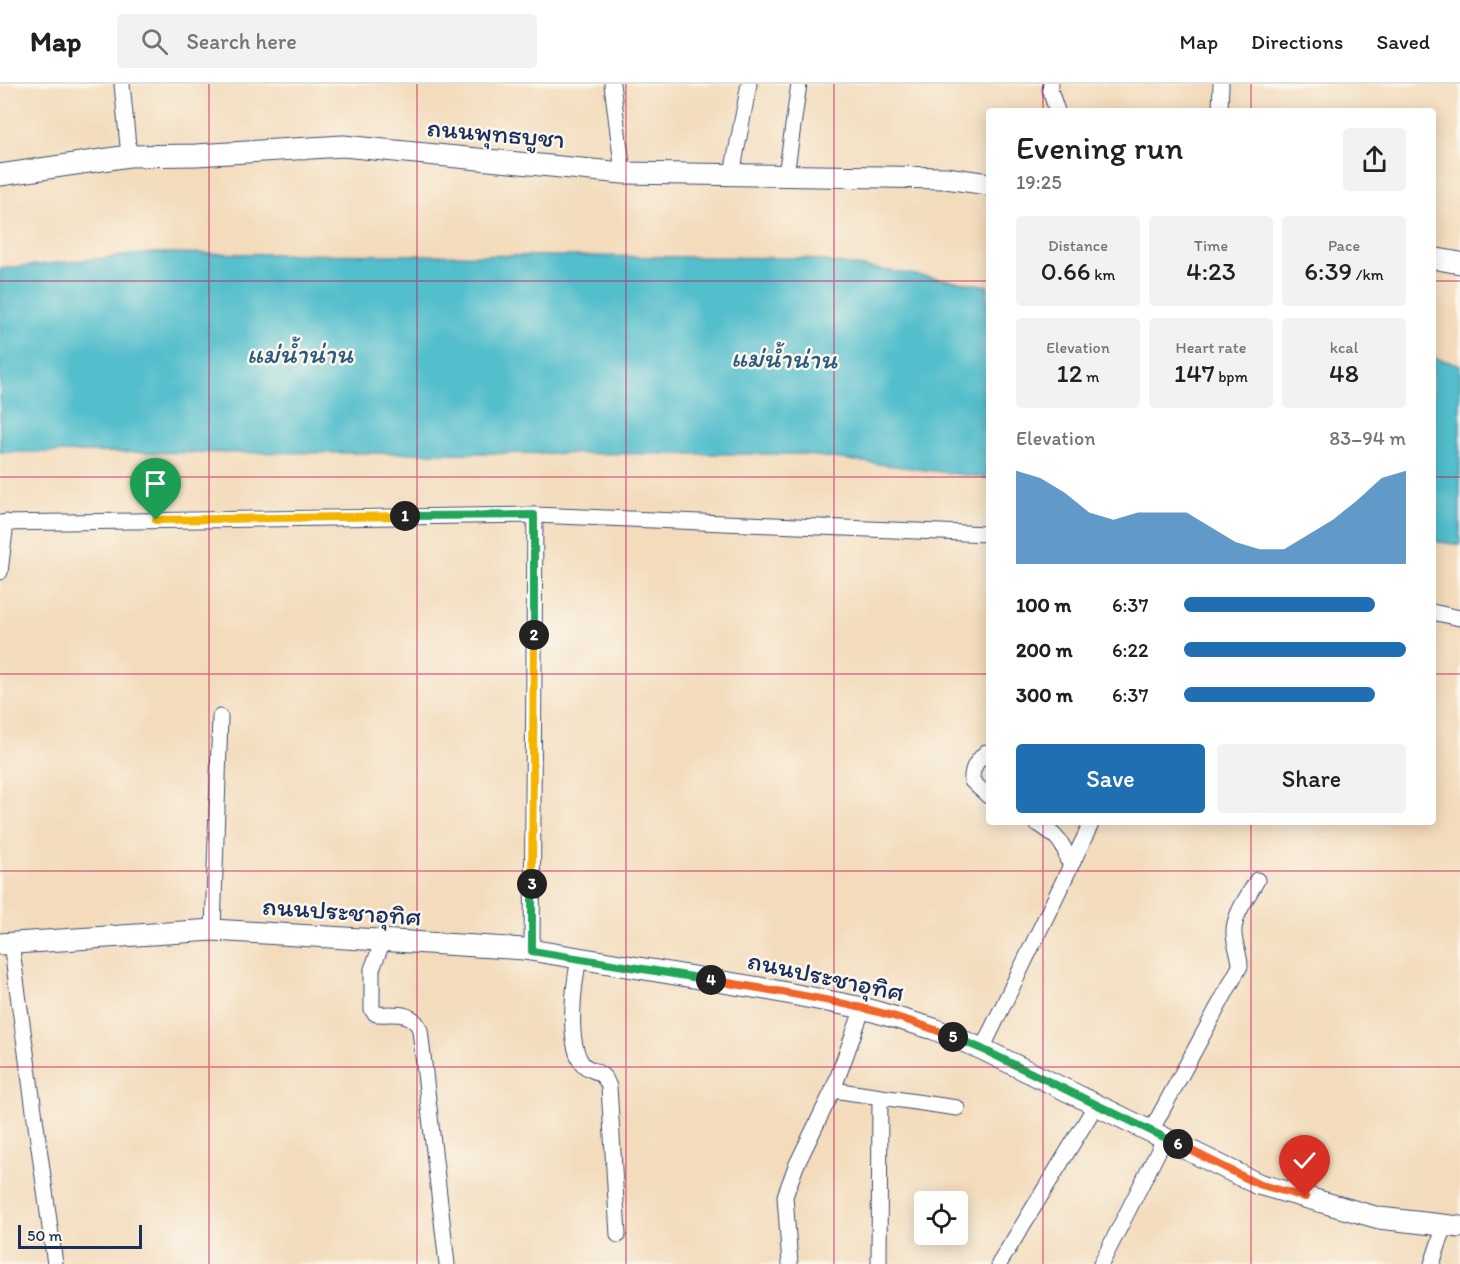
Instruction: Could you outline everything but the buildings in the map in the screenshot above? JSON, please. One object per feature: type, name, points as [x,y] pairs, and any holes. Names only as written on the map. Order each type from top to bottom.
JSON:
[{"type":"street","points":[[122,84],[129,156]]},
{"type":"street","points":[[612,84],[623,173]]},
{"type":"street","points":[[732,174],[748,84]]},
{"type":"street","points":[[786,175],[799,84]]},
{"type":"street","points":[[1051,84],[1050,90],[1057,108]]},
{"type":"street","points":[[1220,108],[1221,84]]},
{"type":"street","name":"ถนนพุทธบูชา","points":[[0,175],[129,156],[196,155],[343,146],[623,173],[946,178],[986,184]]},
{"type":"street","points":[[1436,259],[1460,263]]},
{"type":"street","points":[[532,951],[534,515]]},
{"type":"street","points":[[0,572],[3,522],[534,515],[986,534]]},
{"type":"street","points":[[1436,613],[1460,618]]},
{"type":"street","points":[[213,930],[220,717]]},
{"type":"street","points":[[986,752],[976,762],[972,773],[972,781],[986,794]]},
{"type":"street","points":[[1039,825],[1055,836],[1066,852],[1067,859],[1072,862]]},
{"type":"street","points":[[982,1049],[1090,825]]},
{"type":"street","points":[[1101,1264],[1158,1135],[1240,966],[1240,954],[1233,930],[1257,880]]},
{"type":"street","name":"ถนนประชาอุทิศ","points":[[6,943],[213,930],[532,951],[771,990],[863,1008],[934,1029],[982,1049],[1258,1184],[1379,1218],[1453,1226]]},
{"type":"street","points":[[383,941],[372,969],[372,1010],[376,1014],[408,1015],[417,1022],[420,1030],[447,1264]]},
{"type":"street","points":[[6,943],[55,1264]]},
{"type":"street","points":[[579,958],[573,994],[576,1048],[580,1061],[605,1077],[609,1087],[618,1235]]},
{"type":"street","points":[[790,1264],[785,1196],[796,1166],[833,1090],[863,1008]]},
{"type":"street","points":[[833,1090],[957,1108]]},
{"type":"street","points":[[879,1264],[880,1097]]},
{"type":"street","points":[[999,1264],[1096,1105]]},
{"type":"street","points":[[1432,1264],[1453,1226]]},
{"type":"water","name":"แม่น้ำน่าน","points":[[153,253],[804,258],[986,286],[986,478],[801,454],[0,452],[0,269]]},
{"type":"water","points":[[1436,358],[1460,365],[1460,545],[1436,541]]},
{"type":"route","points":[[156,520],[534,515],[532,951],[771,990],[863,1008],[934,1029],[982,1049],[1258,1184],[1305,1197]]}]
